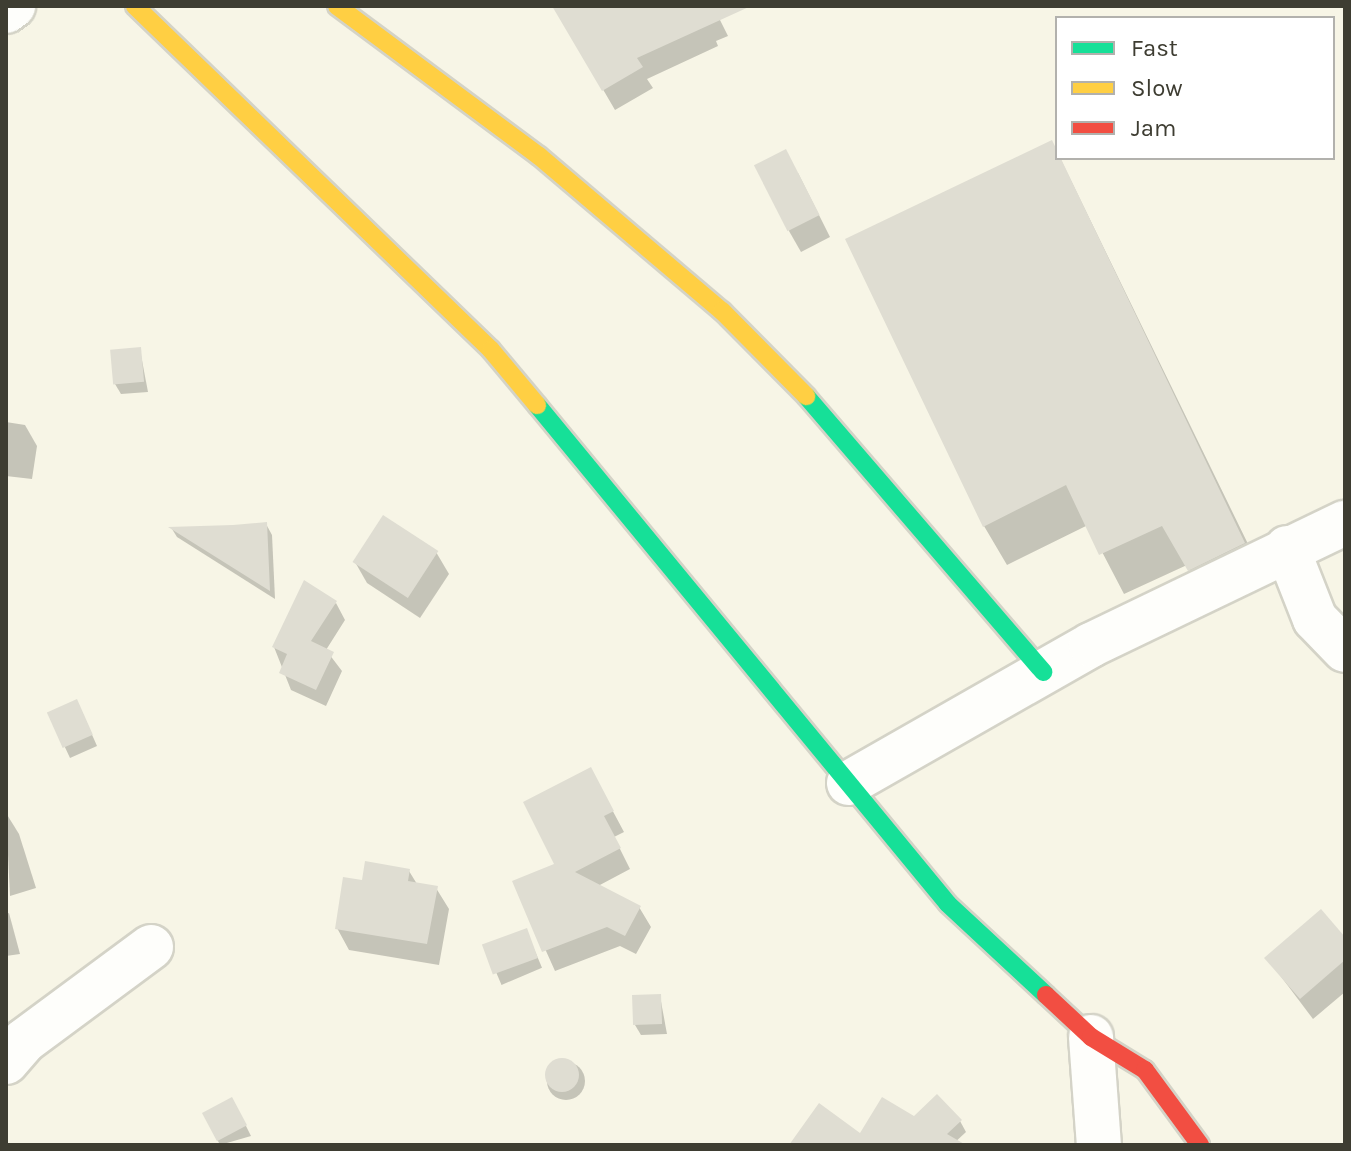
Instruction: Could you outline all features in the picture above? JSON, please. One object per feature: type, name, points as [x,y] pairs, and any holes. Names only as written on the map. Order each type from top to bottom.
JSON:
[{"type":"main road","points":[[135,6],[491,350],[948,904],[1091,1037],[1145,1070],[1200,1145]]},
{"type":"main road","points":[[337,6],[539,156],[722,311],[792,380],[1043,672]]},
{"type":"street","points":[[6,11],[13,6]]},
{"type":"street","points":[[849,783],[1043,672],[1287,548],[1345,523]]},
{"type":"street","points":[[1287,548],[1315,619],[1345,650]]},
{"type":"street","points":[[6,1062],[24,1041],[151,947]]},
{"type":"street","points":[[1091,1037],[1099,1145]]},
{"type":"building","points":[[552,6],[751,6],[637,58],[643,67],[602,91]]},
{"type":"building","points":[[1052,140],[1055,160],[1062,160],[1245,543],[1188,571],[1162,526],[1099,555],[1066,485],[983,527],[845,239]]},
{"type":"building","points":[[786,149],[820,215],[788,231],[754,165]]},
{"type":"building","points":[[141,347],[144,382],[113,385],[110,350]]},
{"type":"building","points":[[383,515],[438,551],[408,598],[353,562]]},
{"type":"building","points":[[267,522],[270,591],[168,527],[233,525]]},
{"type":"building","points":[[304,580],[337,601],[311,641],[334,652],[316,690],[279,673],[287,654],[272,647]]},
{"type":"building","points":[[77,699],[93,735],[63,748],[47,712]]},
{"type":"building","points":[[591,767],[614,811],[604,816],[621,848],[575,872],[641,906],[625,936],[607,927],[542,952],[512,881],[554,864],[523,802]]},
{"type":"building","points":[[365,861],[410,869],[408,881],[438,886],[427,944],[335,929],[343,877],[362,880]]},
{"type":"building","points":[[1321,909],[1345,937],[1345,960],[1300,999],[1264,958]]},
{"type":"building","points":[[527,928],[538,958],[493,974],[482,944]]},
{"type":"building","points":[[661,994],[662,1024],[633,1025],[632,995]]},
{"type":"building","points":[[562,1058],[574,1063],[579,1075],[574,1087],[562,1092],[550,1087],[545,1075],[550,1063]]},
{"type":"building","points":[[937,1094],[962,1120],[947,1134],[966,1145],[789,1145],[819,1103],[860,1133],[882,1097],[914,1116]]},
{"type":"building","points":[[232,1097],[247,1125],[217,1141],[202,1113]]},
{"type":"traffic: fast","points":[[806,396],[1043,672]]},
{"type":"traffic: fast","points":[[537,405],[948,904],[1046,995]]},
{"type":"traffic: slow","points":[[135,6],[491,350],[537,405]]},
{"type":"traffic: slow","points":[[337,6],[539,156],[722,311],[806,396]]},
{"type":"traffic: jam","points":[[1046,995],[1091,1037],[1145,1070],[1200,1145]]}]
